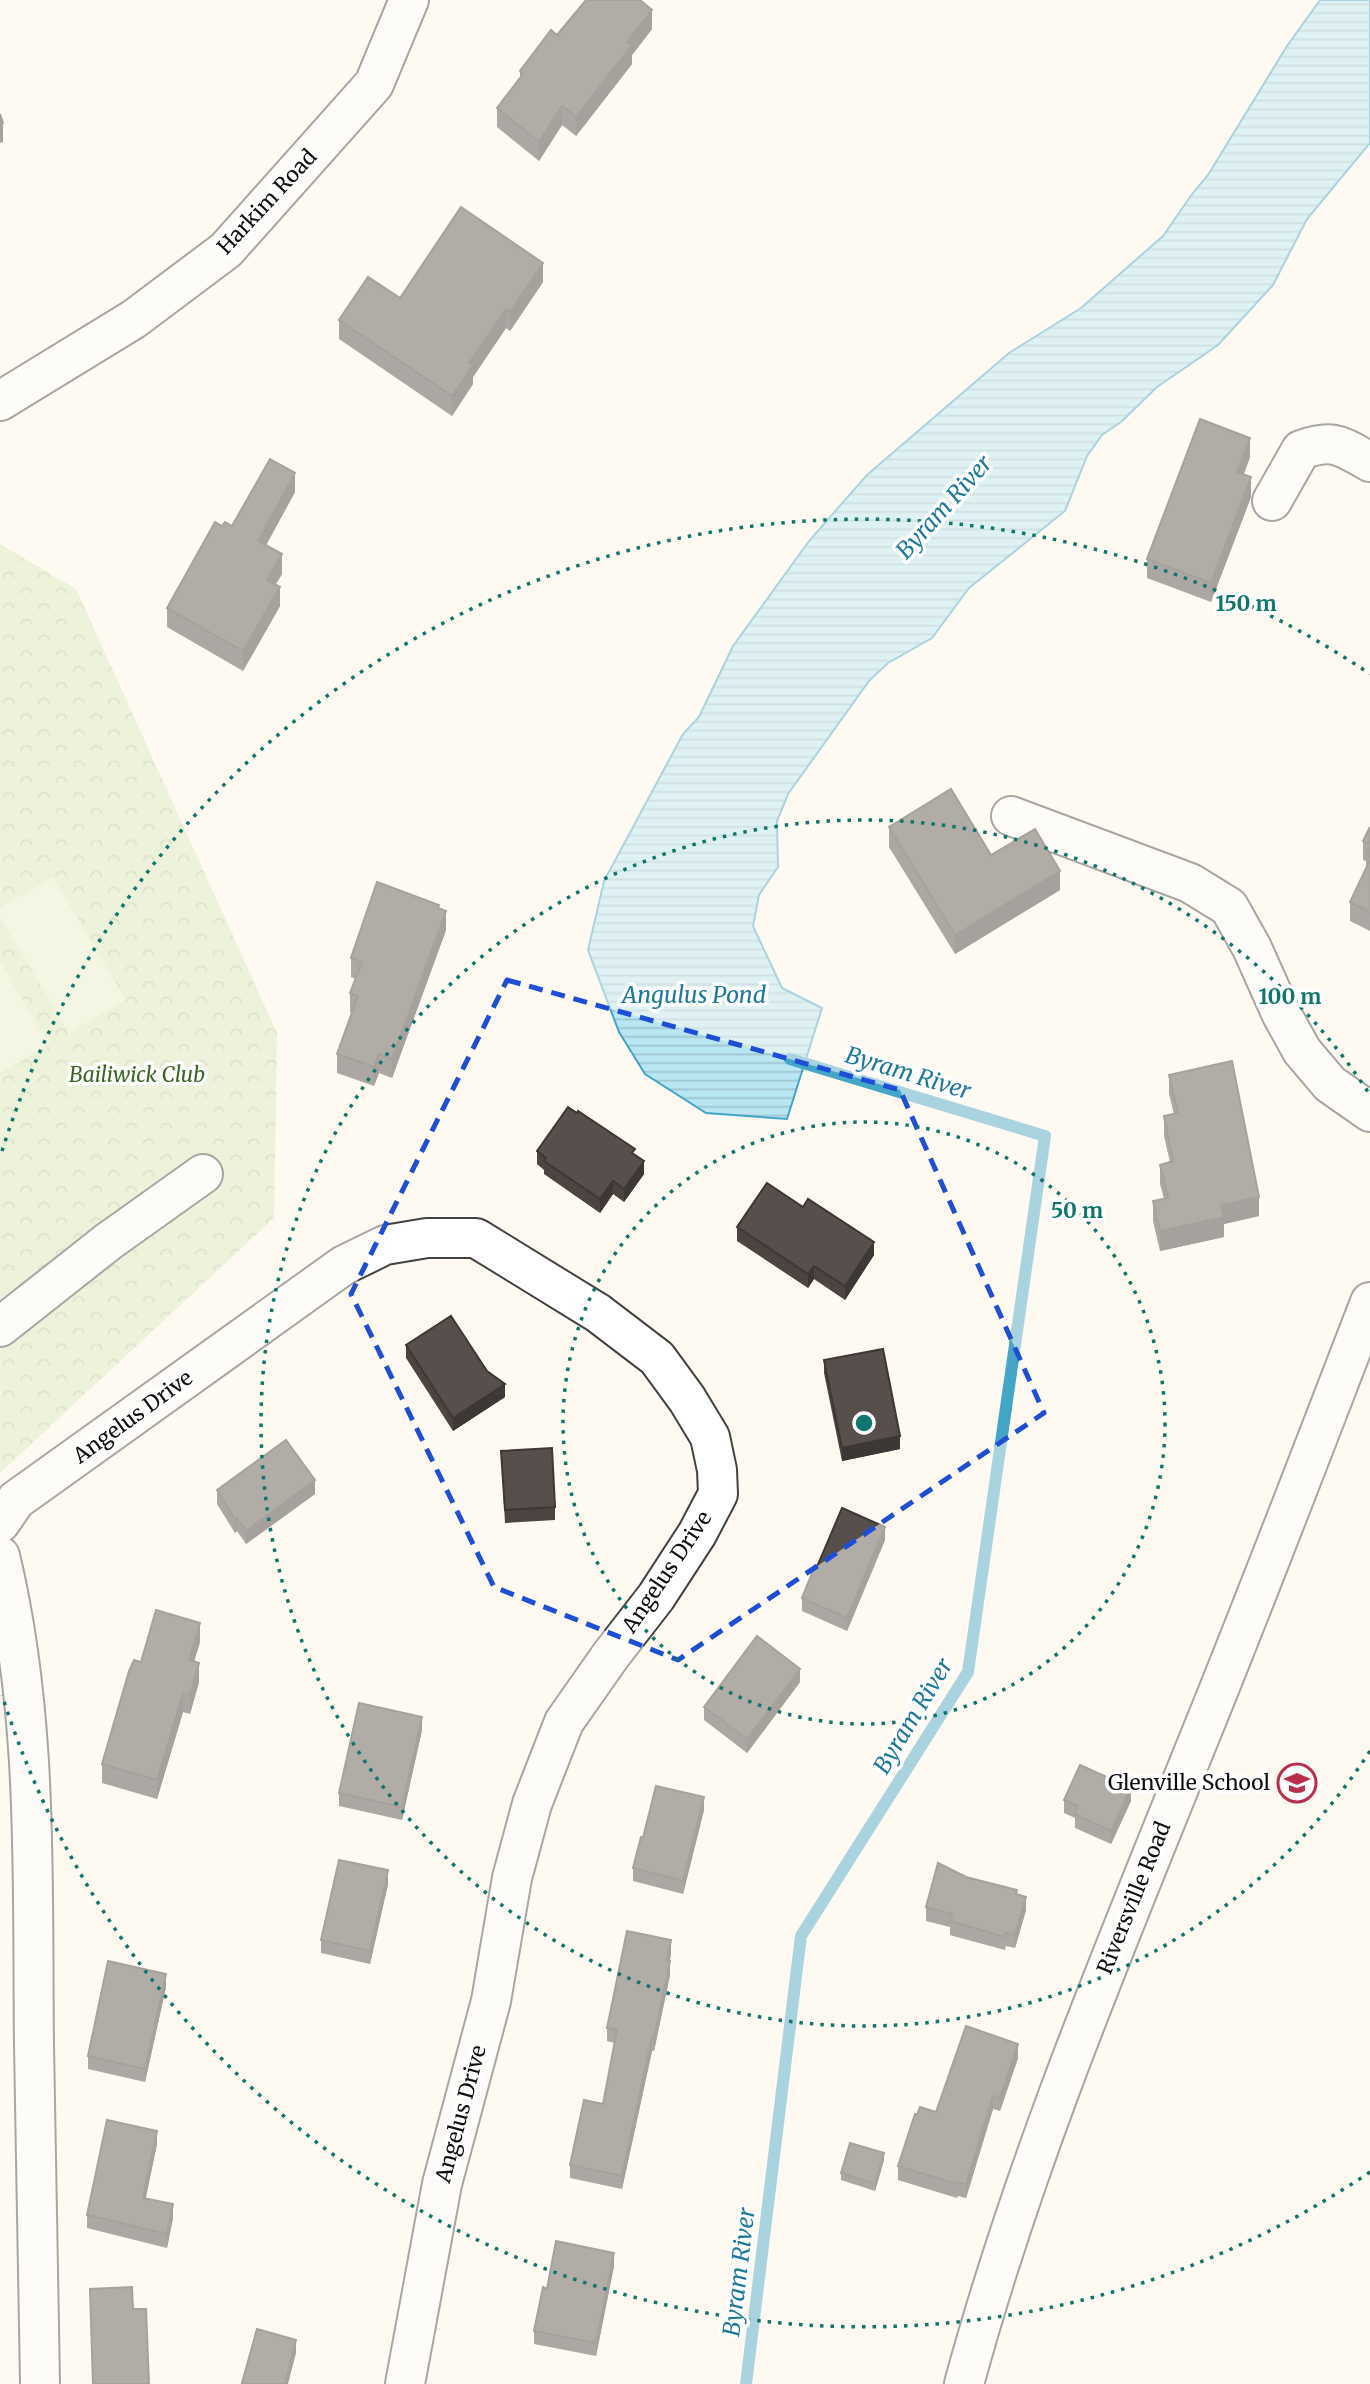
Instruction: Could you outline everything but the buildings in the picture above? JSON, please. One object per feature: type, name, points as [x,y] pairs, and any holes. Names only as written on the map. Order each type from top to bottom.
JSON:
[{"type":"street","name":"Harkim Road","points":[[0,401],[134,319],[226,250],[374,84],[409,0]]},
{"type":"street","points":[[1272,501],[1301,450],[1321,442],[1343,447],[1370,462]]},
{"type":"street","points":[[1011,817],[1190,883],[1229,908],[1252,948],[1281,1013],[1302,1051],[1330,1084],[1370,1112]]},
{"type":"street","points":[[0,1327],[109,1241],[203,1174]]},
{"type":"street","name":"Angelus Drive","points":[[0,1523],[16,1500],[344,1265],[385,1245],[427,1238],[476,1238],[598,1313],[657,1359],[687,1399],[710,1437],[717,1469],[718,1494],[697,1534],[656,1597],[611,1655],[564,1723],[532,1804],[512,1878],[491,2001],[442,2184],[405,2384]]},
{"type":"street","name":"Riversville Road","points":[[964,2384],[986,2300],[1091,2004],[1255,1603],[1370,1302]]},
{"type":"street","points":[[0,1556],[20,1663],[29,1734],[35,1891],[34,2044],[40,2384]]},
{"type":"highlighted area","points":[[507,980],[900,1090],[1044,1413],[678,1660],[494,1587],[351,1294]]},
{"type":"green space","name":"Bailiwick Club","points":[[0,544],[76,589],[277,1033],[274,1218],[0,1473]]},
{"type":"green space","points":[[53,877],[126,1000],[69,1033],[0,917],[0,908]]},
{"type":"green space","points":[[0,961],[49,1044],[0,1073]]},
{"type":"water","name":"Angulus Pond","points":[[1320,0],[1370,0],[1370,143],[1307,219],[1273,285],[1218,345],[1157,387],[1121,422],[1102,435],[1087,456],[1065,511],[969,588],[932,638],[888,663],[869,681],[788,794],[777,821],[778,867],[759,895],[753,926],[782,988],[822,1008],[787,1119],[706,1113],[645,1074],[619,1032],[588,950],[604,881],[683,734],[699,717],[733,646],[809,541],[867,475],[1009,353],[1081,308],[1163,236],[1208,175],[1287,46]]},
{"type":"waterway","name":"Byram River","points":[[746,2384],[801,1936],[968,1672],[1045,1136],[790,1059]]},
{"type":"place","name":"Glenville School","points":[[1297,1783]]}]
